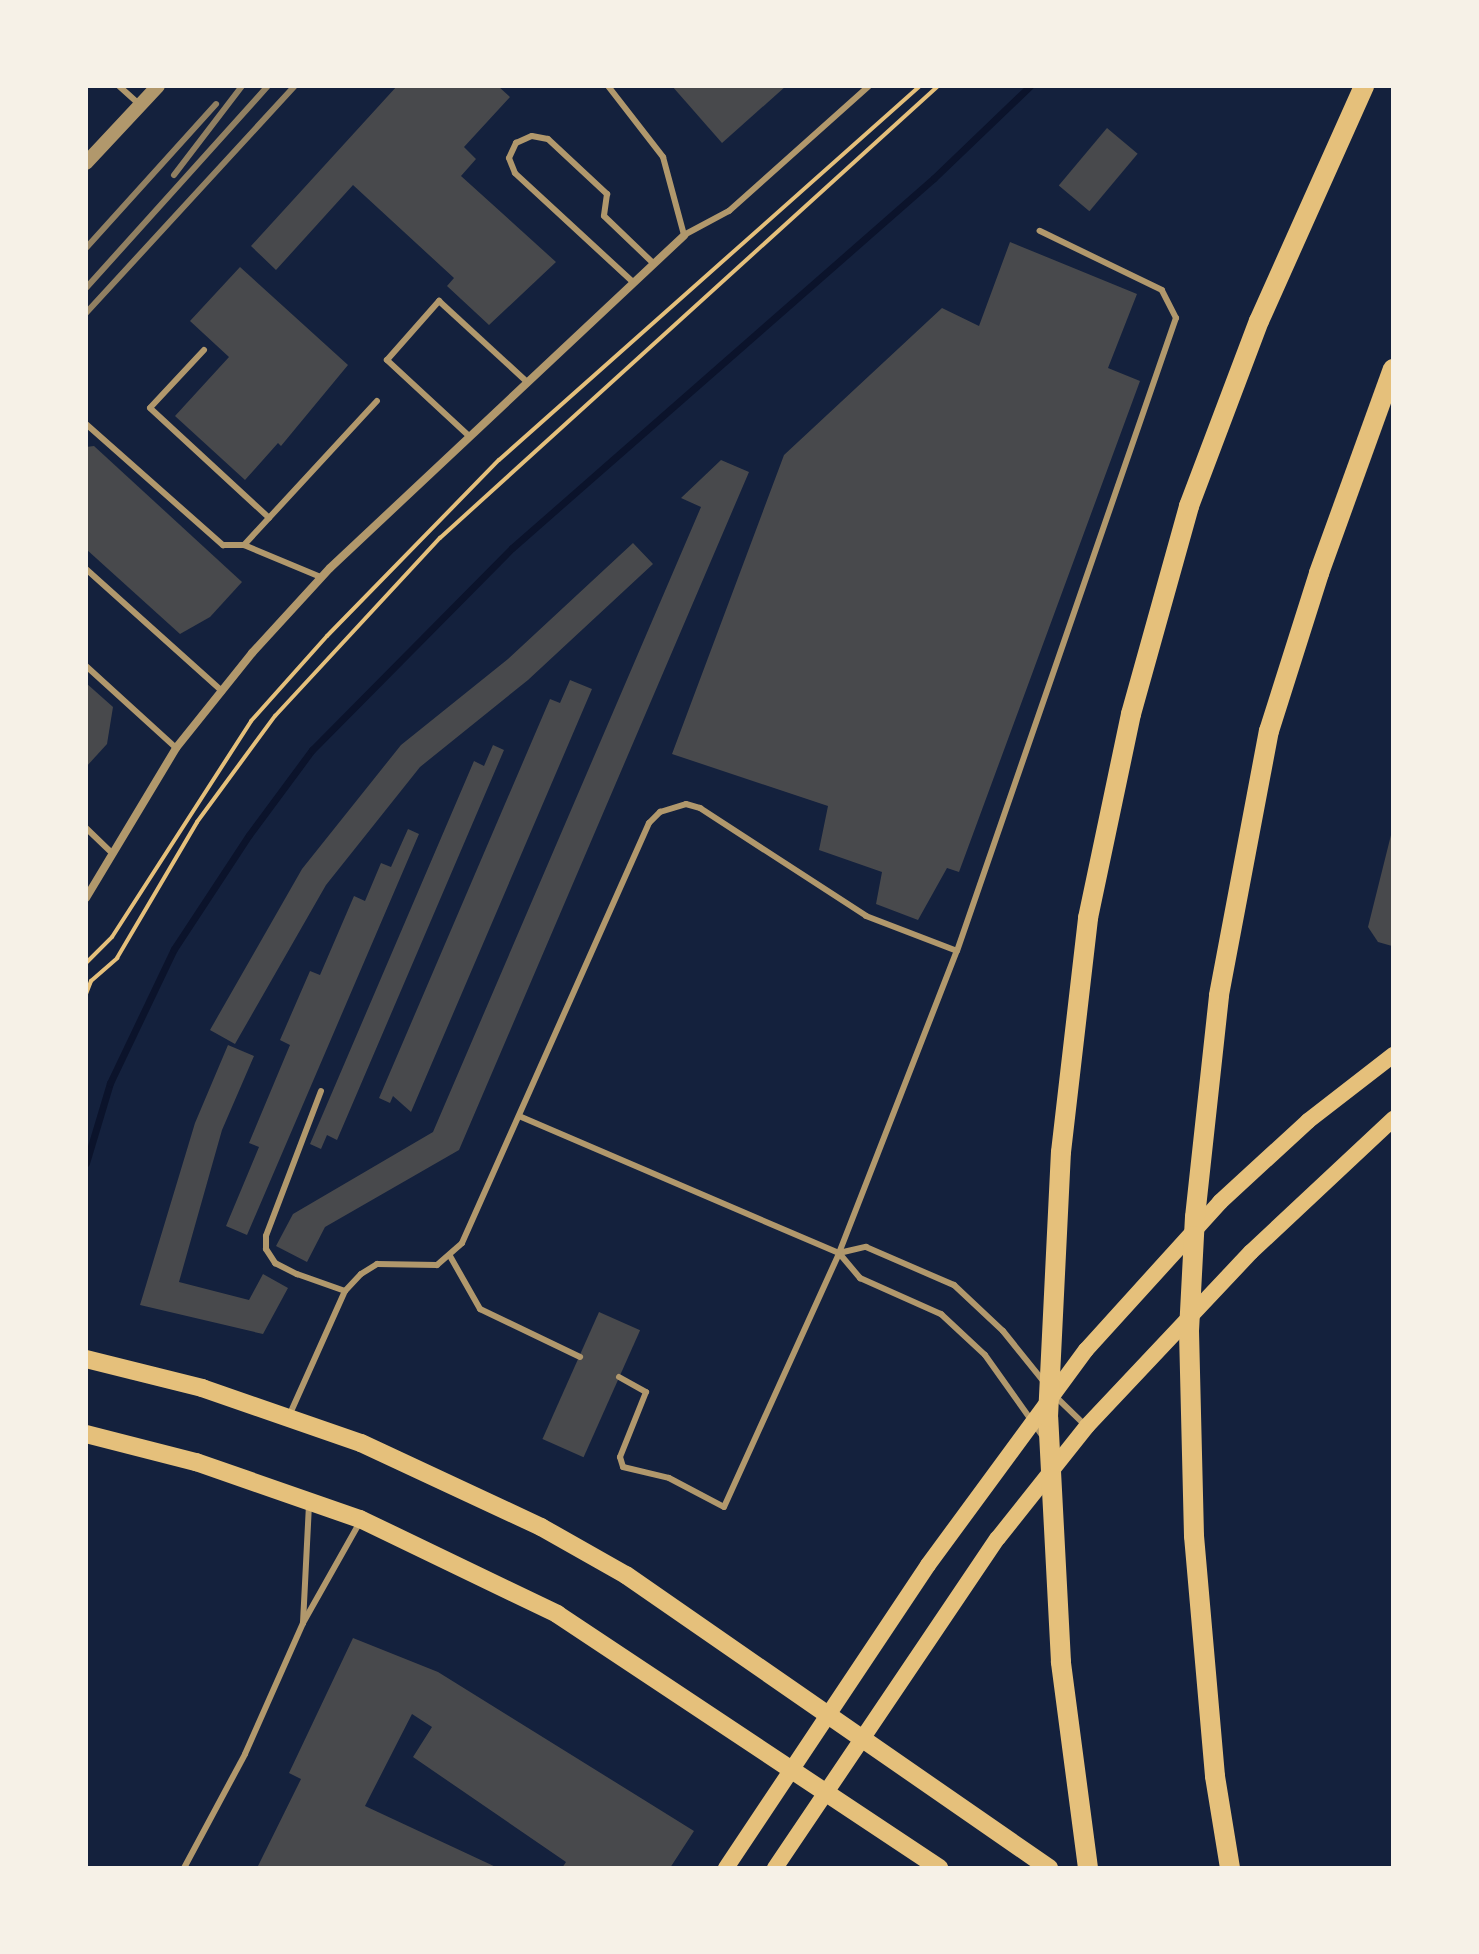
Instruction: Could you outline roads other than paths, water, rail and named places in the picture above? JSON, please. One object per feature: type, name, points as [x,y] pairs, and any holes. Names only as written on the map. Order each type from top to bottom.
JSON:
[{"type":"highway","points":[[1088,1868],[1061,1662],[1048,1417],[1061,1152],[1088,918],[1131,714],[1189,506],[1259,321],[1364,86]]},
{"type":"highway","points":[[1230,1868],[1215,1776],[1194,1536],[1189,1331],[1195,1217],[1219,995],[1269,731],[1329,544],[1393,369]]},
{"type":"main road","points":[[726,1868],[826,1716],[1052,1393],[1220,1202],[1308,1121],[1393,1055]]},
{"type":"main road","points":[[775,1868],[998,1538],[1087,1426],[1251,1252],[1393,1119]]},
{"type":"main road","points":[[86,1359],[289,1416],[439,1478],[626,1575],[1049,1868]]},
{"type":"main road","points":[[86,1434],[196,1462],[362,1520],[557,1614],[939,1868]]},
{"type":"street","points":[[86,163],[158,86]]},
{"type":"street","points":[[86,898],[110,851],[176,748],[321,577],[684,235]]},
{"type":"lane","points":[[119,86],[140,105]]},
{"type":"lane","points":[[608,86],[663,157],[684,235],[729,211],[869,86]]},
{"type":"lane","points":[[634,283],[515,173],[509,158],[516,143],[532,136],[548,139],[607,194],[604,216],[654,264]]},
{"type":"lane","points":[[619,1377],[646,1392],[620,1463],[629,1471],[669,1478],[724,1507],[839,1253],[957,951],[1176,318],[1162,290],[1040,231]]},
{"type":"lane","points":[[469,436],[387,360],[439,301],[527,382]]},
{"type":"lane","points":[[204,350],[150,408],[269,518]]},
{"type":"lane","points":[[244,545],[377,401]]},
{"type":"lane","points":[[86,424],[223,545],[244,545],[321,577]]},
{"type":"lane","points":[[86,569],[222,691]]},
{"type":"lane","points":[[86,666],[176,748]]},
{"type":"lane","points":[[289,1416],[345,1291],[377,1264],[437,1265],[462,1243],[649,823],[672,806],[700,808],[866,916],[957,951]]},
{"type":"lane","points":[[86,828],[110,851]]},
{"type":"lane","points":[[321,1091],[266,1236],[266,1249],[275,1263],[345,1291]]},
{"type":"lane","points":[[519,1116],[839,1253],[860,1278],[920,1303],[965,1332],[1030,1422],[1061,1458]]},
{"type":"lane","points":[[839,1253],[866,1247],[954,1285],[1003,1331],[1052,1393],[1087,1426]]},
{"type":"lane","points":[[450,1256],[480,1309],[580,1357]]},
{"type":"lane","points":[[303,1623],[309,1500]]},
{"type":"lane","points":[[184,1868],[245,1754],[303,1623],[362,1520]]},
{"type":"waterway","points":[[86,1163],[110,1083],[174,949],[249,835],[312,750],[512,548],[934,178],[1030,86]]},
{"type":"railway","points":[[174,175],[242,86]]},
{"type":"railway","points":[[86,288],[268,86]]},
{"type":"railway","points":[[86,313],[295,86]]},
{"type":"railway","points":[[86,248],[216,104]]}]
